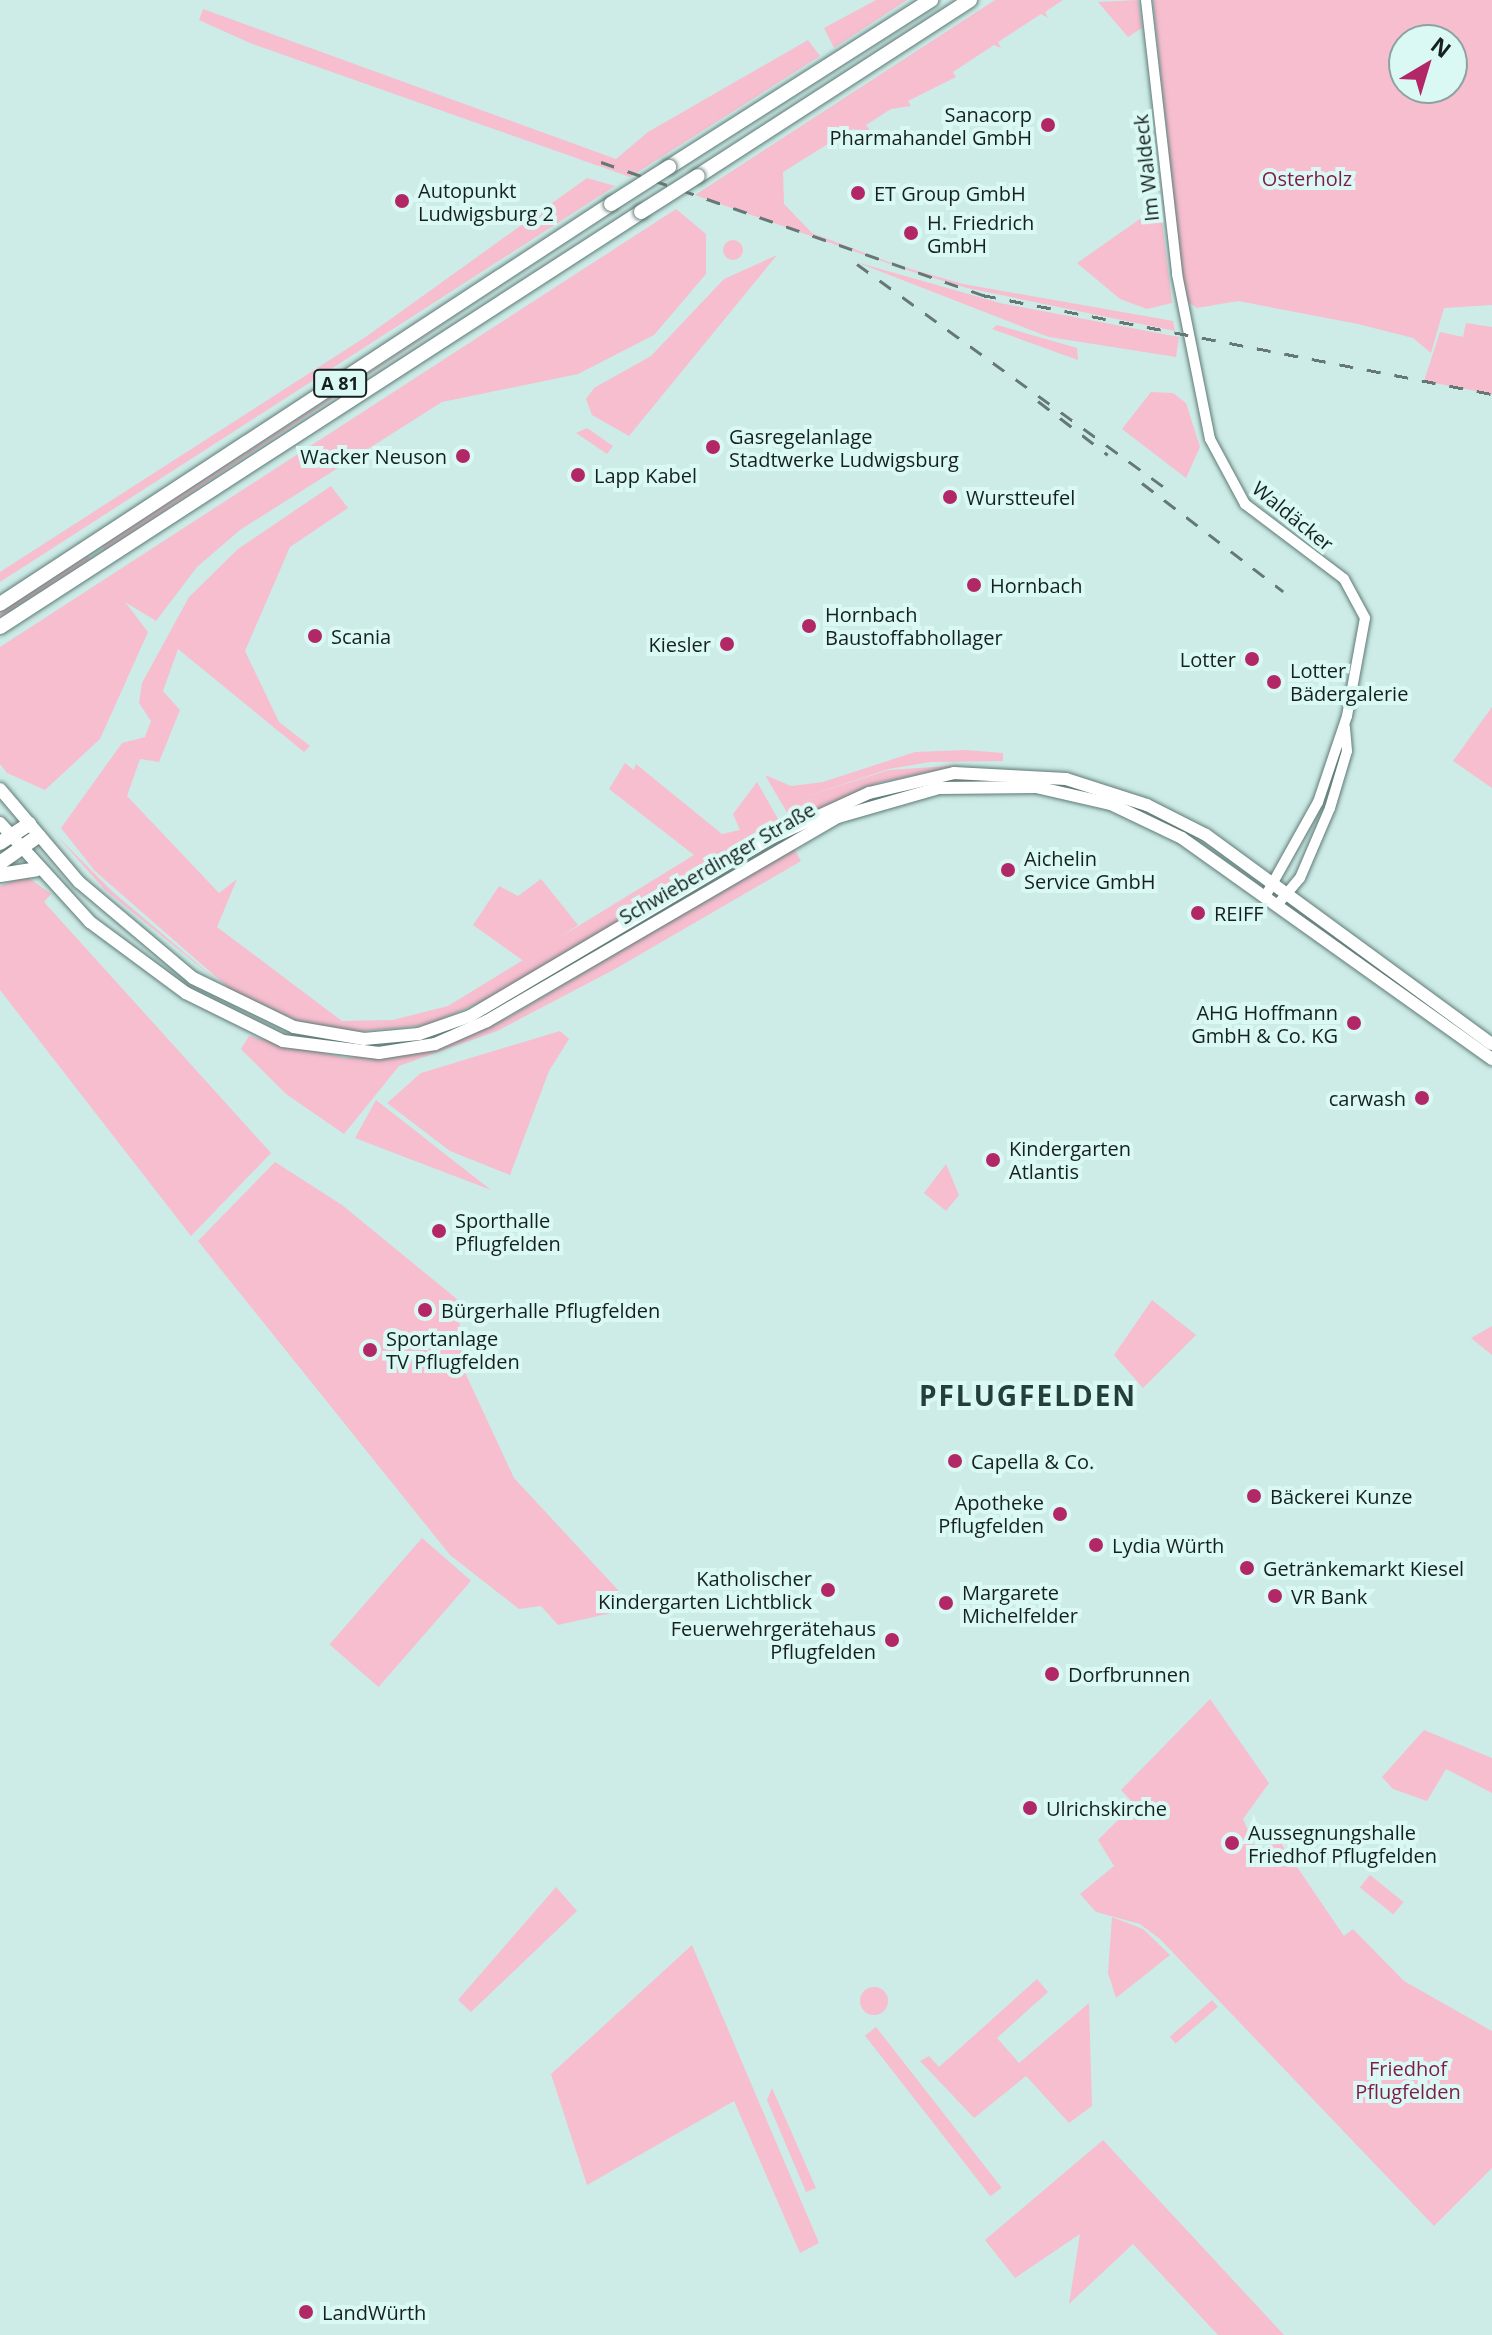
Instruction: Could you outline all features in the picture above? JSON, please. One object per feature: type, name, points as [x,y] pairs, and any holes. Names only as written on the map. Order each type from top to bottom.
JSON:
[{"type":"highway","name":"A 81","points":[[0,604],[611,204],[931,0]]},
{"type":"highway","name":"A 81","points":[[0,627],[970,0]]},
{"type":"highway","points":[[0,863],[10,843],[33,830]]},
{"type":"highway","points":[[0,875],[37,869]]},
{"type":"main road","name":"Schwieberdinger Straße","points":[[0,789],[33,830],[122,921],[193,978],[243,1004],[344,1038],[444,1027],[814,816],[891,785],[954,773],[1038,775],[1122,795],[1206,835],[1290,892],[1492,1044]]},
{"type":"main road","name":"Schwieberdinger Straße","points":[[0,823],[10,843],[111,940],[228,1017],[331,1052],[435,1044],[487,1021],[819,826],[895,797],[960,785],[1036,787],[1111,804],[1171,832],[1266,895],[1492,1059]]},
{"type":"main road","points":[[1350,956],[1359,944]]},
{"type":"street","name":"Im Waldeck","points":[[1146,3],[1185,326]]},
{"type":"street","name":"Waldäcker","points":[[1185,326],[1210,439],[1234,491],[1344,579],[1360,602],[1365,636],[1345,726],[1337,787],[1290,892],[1278,904]]},
{"type":"street","name":"Waldäcker","points":[[1266,895],[1306,831],[1345,726]]},
{"type":"green space","points":[[876,0],[907,0],[834,48],[824,28]]},
{"type":"green space","points":[[995,0],[1063,0],[1045,12],[1048,18],[1041,14],[998,42],[1001,48],[994,45],[953,72],[956,77],[908,101],[911,106],[891,109],[866,125],[871,132],[852,129],[783,172],[784,204],[812,233],[894,264],[963,284],[1173,321],[1175,331],[967,288],[910,271],[695,195]]},
{"type":"green space","points":[[1138,0],[1142,28],[1128,37],[1098,2]]},
{"type":"green space","name":"Osterholz","points":[[1153,0],[1492,0],[1492,305],[1444,308],[1431,353],[1413,338],[1358,324],[1238,301],[1197,308],[1184,299]]},
{"type":"green space","points":[[203,9],[616,159],[648,132],[808,40],[820,56],[630,177],[250,43],[199,20]]},
{"type":"green space","points":[[587,178],[615,186],[0,582],[0,572],[367,336]]},
{"type":"green space","points":[[1160,205],[1172,303],[1147,309],[1120,299],[1077,263]]},
{"type":"green space","points":[[676,209],[706,234],[706,274],[654,335],[578,374],[442,402],[240,530],[197,567],[156,621],[125,602],[148,632],[100,739],[45,790],[7,773],[0,764],[0,647]]},
{"type":"green space","points":[[729,240],[737,240],[743,250],[737,260],[729,260],[723,254],[723,246]]},
{"type":"green space","points":[[777,255],[629,436],[592,415],[586,399],[594,388],[651,356],[724,279]]},
{"type":"green space","points":[[856,262],[1000,303],[1179,337],[1176,357],[1049,337]]},
{"type":"green space","points":[[466,310],[105,550],[102,546],[188,490]]},
{"type":"green space","points":[[1466,323],[1492,327],[1492,394],[1424,381],[1440,332],[1463,337]]},
{"type":"green space","points":[[997,325],[1077,348],[1078,360],[992,329]]},
{"type":"green space","points":[[1151,392],[1173,393],[1186,403],[1200,447],[1186,478],[1122,429]]},
{"type":"green space","points":[[587,428],[613,446],[607,454],[576,433]]},
{"type":"green space","points":[[331,486],[348,508],[290,547],[245,651],[279,722],[310,746],[304,752],[178,649],[163,691],[180,710],[159,762],[140,759],[127,796],[219,893],[237,879],[217,927],[342,1021],[393,1020],[448,1006],[694,855],[609,789],[625,763],[634,770],[636,764],[722,834],[740,830],[733,814],[757,782],[782,826],[493,997],[427,1025],[354,1032],[302,1023],[231,990],[95,871],[61,828],[122,743],[145,737],[151,721],[139,703],[142,683],[189,597],[238,549]]},
{"type":"green space","points":[[88,556],[90,559],[0,617],[0,612]]},
{"type":"green space","points":[[1492,707],[1492,788],[1453,761]]},
{"type":"green space","points":[[965,750],[1003,753],[1003,761],[930,762],[889,769],[792,801],[889,770],[962,765],[878,783],[792,821],[765,775],[791,786],[823,782],[915,752]]},
{"type":"green space","points":[[56,835],[114,893],[225,987],[105,890]]},
{"type":"green space","points":[[793,847],[801,861],[615,969],[497,1031],[399,1066],[344,1134],[286,1094],[241,1049],[249,1036],[345,1058],[442,1048],[511,1016]]},
{"type":"green space","points":[[26,876],[51,894],[44,902],[271,1153],[191,1236],[0,990],[0,886]]},
{"type":"green space","points":[[541,879],[578,925],[525,962],[473,925],[499,886],[518,896]]},
{"type":"green space","points":[[560,1031],[569,1039],[549,1071],[510,1175],[450,1151],[387,1103],[421,1073]]},
{"type":"green space","points":[[376,1100],[491,1190],[355,1138]]},
{"type":"green space","name":"Sportanlage TV Pflugfelden","points":[[275,1162],[342,1205],[458,1300],[462,1366],[514,1478],[618,1590],[616,1612],[558,1625],[541,1606],[519,1609],[450,1555],[198,1241]]},
{"type":"green space","points":[[946,1164],[959,1195],[946,1211],[924,1193]]},
{"type":"green space","points":[[1152,1300],[1196,1335],[1143,1388],[1114,1355]]},
{"type":"green space","points":[[1492,1326],[1492,1355],[1471,1338]]},
{"type":"green space","points":[[422,1538],[471,1581],[379,1687],[329,1644]]},
{"type":"green space","name":"Friedhof Pflugfelden","points":[[1210,1699],[1269,1783],[1243,1819],[1257,1851],[1280,1842],[1344,1936],[1353,1929],[1404,1981],[1492,2031],[1492,2168],[1434,2226],[1160,1939],[1140,1924],[1096,1912],[1080,1894],[1114,1866],[1098,1840],[1134,1804],[1121,1790]]},
{"type":"green space","points":[[1424,1730],[1492,1758],[1492,1793],[1446,1769],[1427,1801],[1393,1789],[1382,1777]]},
{"type":"green space","points":[[1370,1875],[1403,1902],[1393,1914],[1360,1887]]},
{"type":"green space","points":[[556,1887],[577,1911],[471,2012],[458,2000]]},
{"type":"green space","points":[[1112,1917],[1143,1929],[1170,1955],[1116,1998],[1108,1973]]},
{"type":"green space","points":[[692,1945],[819,2243],[800,2253],[734,2101],[587,2185],[551,2074]]},
{"type":"green space","points":[[1037,1979],[1048,1992],[997,2038],[1019,2063],[1089,2003],[1092,2106],[1069,2123],[1026,2076],[974,2118],[920,2061],[929,2056],[939,2067]]},
{"type":"green space","points":[[874,1987],[884,1991],[888,2001],[884,2011],[874,2015],[864,2011],[860,2001],[864,1991]]},
{"type":"green space","points":[[1212,2000],[1218,2007],[1176,2044],[1170,2037]]},
{"type":"green space","points":[[876,2027],[1002,2188],[991,2196],[865,2036]]},
{"type":"green space","points":[[772,2088],[816,2188],[806,2192],[767,2100]]},
{"type":"green space","points":[[1103,2140],[1284,2335],[1218,2335],[1133,2244],[1069,2304],[1080,2234],[1015,2278],[985,2240]]},
{"type":"railway","points":[[601,162],[982,295],[1492,394]]},
{"type":"railway","points":[[857,264],[1172,493]]},
{"type":"railway","points":[[1038,401],[1108,455]]},
{"type":"railway","points":[[1142,483],[1283,591]]},
{"type":"place","name":"Sanacorp Pharmahandel GmbH","points":[[1048,125]]},
{"type":"place","name":"ET Group GmbH","points":[[858,193]]},
{"type":"place","name":"Autopunkt Ludwigsburg 2","points":[[402,201]]},
{"type":"place","name":"H. Friedrich GmbH","points":[[911,233]]},
{"type":"place","name":"Gasregelanlage Stadtwerke Ludwigsburg","points":[[713,447]]},
{"type":"place","name":"Wacker Neuson","points":[[463,456]]},
{"type":"place","name":"Lapp Kabel","points":[[578,475]]},
{"type":"place","name":"Wurstteufel","points":[[950,497]]},
{"type":"place","name":"Hornbach","points":[[974,585]]},
{"type":"place","name":"Hornbach Baustoffabhollager","points":[[809,626]]},
{"type":"place","name":"Scania","points":[[315,636]]},
{"type":"place","name":"Kiesler","points":[[727,644]]},
{"type":"place","name":"Lotter","points":[[1252,659]]},
{"type":"place","name":"Lotter Bädergalerie","points":[[1274,682]]},
{"type":"place","name":"Aichelin Service GmbH","points":[[1008,870]]},
{"type":"place","name":"REIFF","points":[[1198,913]]},
{"type":"place","name":"AHG Hoffmann GmbH & Co. KG","points":[[1354,1023]]},
{"type":"place","name":"carwash","points":[[1422,1098]]},
{"type":"place","name":"Kindergarten Atlantis","points":[[993,1160]]},
{"type":"place","name":"Sporthalle Pflugfelden","points":[[439,1231]]},
{"type":"place","name":"Bürgerhalle Pflugfelden","points":[[425,1310]]},
{"type":"place","name":"Sportanlage TV Pflugfelden","points":[[370,1350]]},
{"type":"place","name":"Capella & Co.","points":[[955,1461]]},
{"type":"place","name":"Bäckerei Kunze","points":[[1254,1496]]},
{"type":"place","name":"Apotheke Pflugfelden","points":[[1060,1514]]},
{"type":"place","name":"Lydia Würth","points":[[1096,1545]]},
{"type":"place","name":"Getränkemarkt Kiesel","points":[[1247,1568]]},
{"type":"place","name":"Katholischer Kindergarten Lichtblick","points":[[828,1590]]},
{"type":"place","name":"VR Bank","points":[[1275,1596]]},
{"type":"place","name":"Margarete Michelfelder","points":[[946,1603]]},
{"type":"place","name":"Feuerwehrgerätehaus Pflugfelden","points":[[892,1640]]},
{"type":"place","name":"Dorfbrunnen","points":[[1052,1674]]},
{"type":"place","name":"Ulrichskirche","points":[[1030,1808]]},
{"type":"place","name":"Aussegnungshalle Friedhof Pflugfelden","points":[[1232,1843]]},
{"type":"place","name":"LandWürth","points":[[306,2312]]},
{"type":"district","name":"PFLUGFELDEN","points":[[1028,1395]]}]
